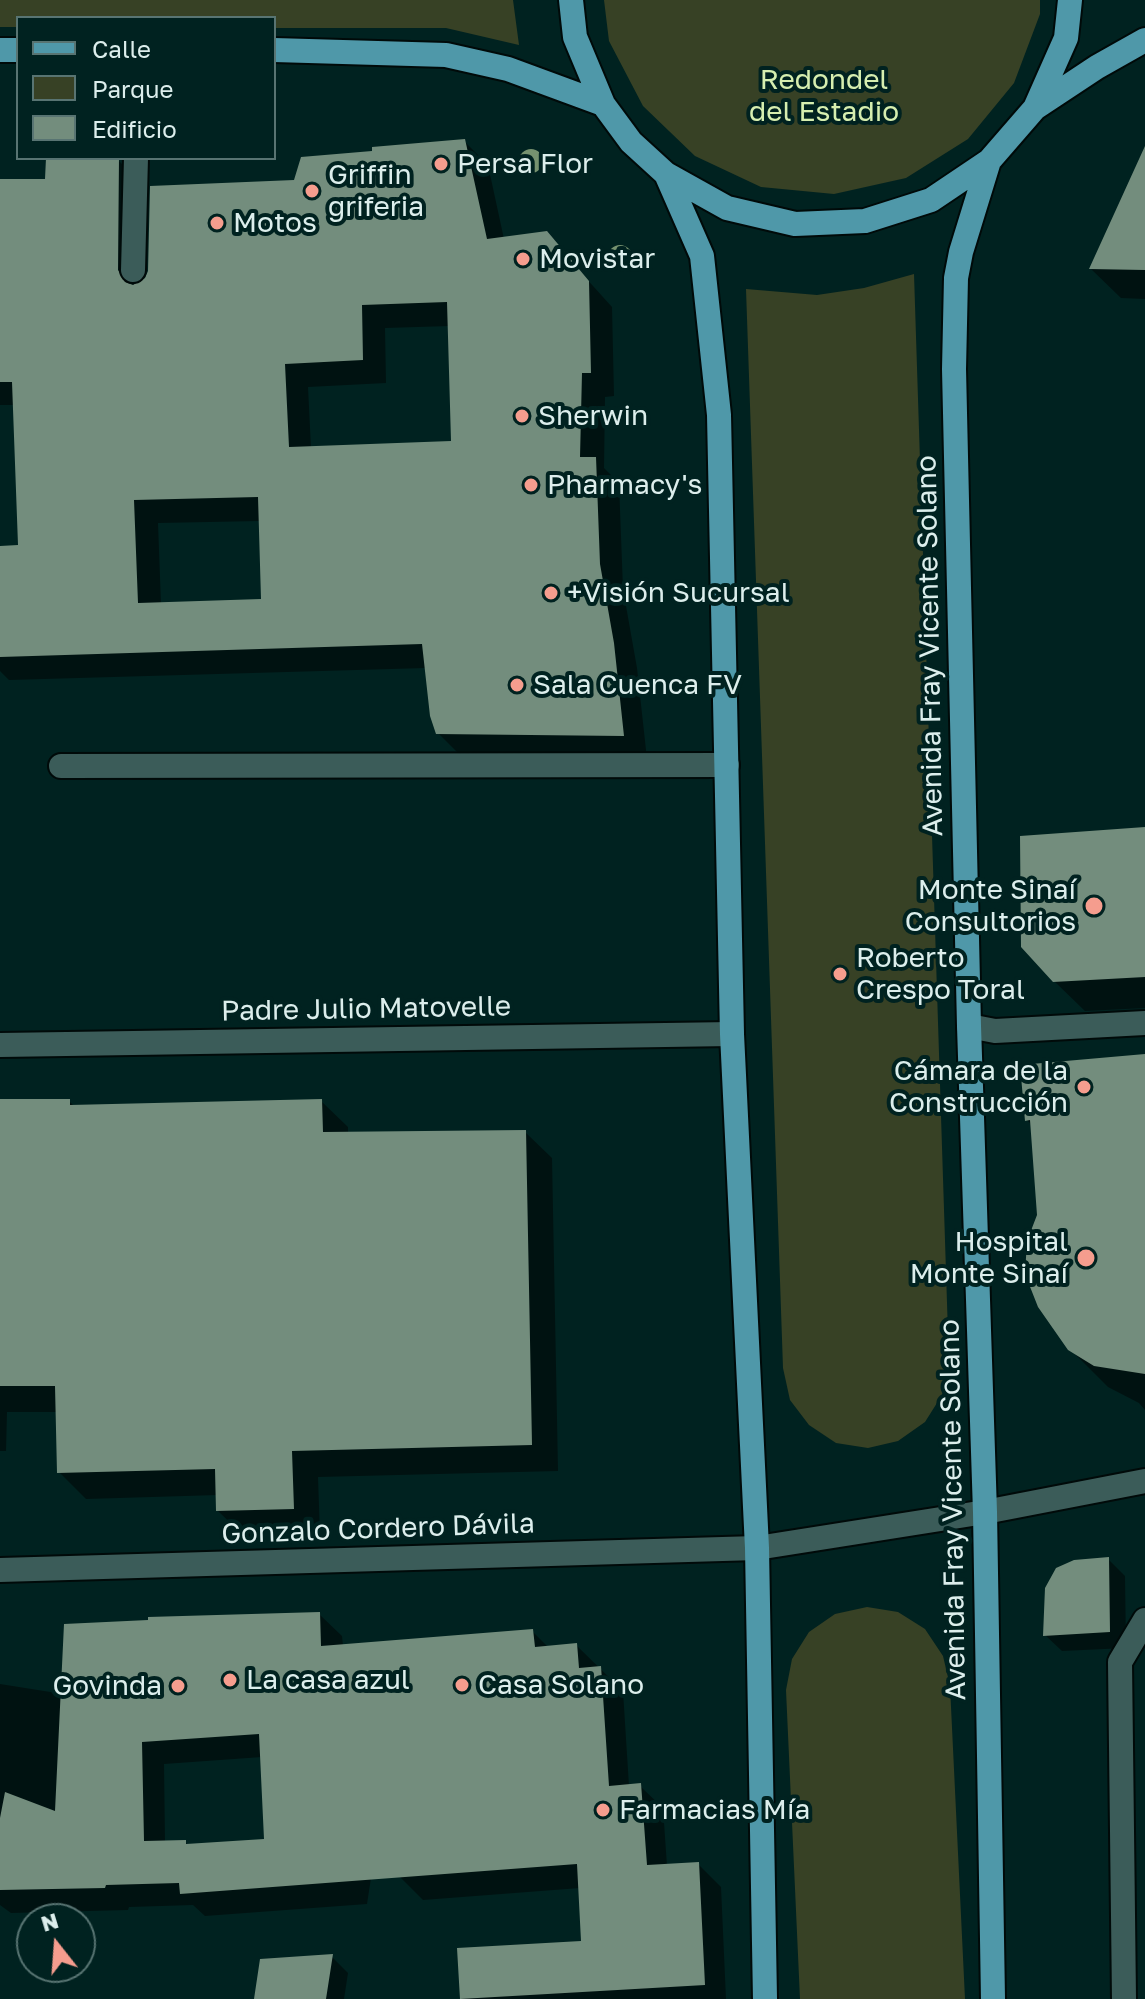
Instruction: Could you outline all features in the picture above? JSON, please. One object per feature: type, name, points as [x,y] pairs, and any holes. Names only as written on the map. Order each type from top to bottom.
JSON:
[{"type":"main road","points":[[571,0],[575,37],[603,104],[631,142],[666,174],[727,208],[795,224],[865,221],[931,200],[989,161],[1035,108],[1145,40]]},
{"type":"main road","points":[[1035,108],[1066,38],[1070,0]]},
{"type":"main road","points":[[276,50],[446,55],[508,69],[603,104]]},
{"type":"main road","name":"Avenida Fray Vicente Solano","points":[[989,161],[956,278],[954,369],[969,1026],[985,1512],[993,1999]]},
{"type":"main road","points":[[666,174],[702,256],[719,415],[732,1034],[757,1548],[765,1999]]},
{"type":"street","points":[[133,270],[136,160]]},
{"type":"street","points":[[61,766],[727,765]]},
{"type":"street","points":[[969,1026],[995,1031],[1145,1023]]},
{"type":"street","name":"Padre Julio Matovelle","points":[[0,1045],[732,1034]]},
{"type":"street","name":"Gonzalo Cordero Dávila","points":[[0,1570],[757,1548],[985,1512],[1145,1481]]},
{"type":"street","points":[[1124,1999],[1120,1662],[1145,1620]]},
{"type":"green space","points":[[0,0],[513,0],[519,45],[446,28],[276,28],[276,16],[16,16],[16,27],[0,27]]},
{"type":"green space","name":"Redondel del Estadio","points":[[604,0],[1040,0],[1040,14],[1014,83],[968,139],[906,178],[834,194],[761,187],[695,156],[643,106],[609,41]]},
{"type":"green space","points":[[914,274],[949,1365],[942,1395],[925,1422],[898,1441],[868,1448],[836,1443],[809,1425],[790,1400],[783,1368],[746,289],[817,295],[864,288]]},
{"type":"green space","points":[[867,1607],[898,1612],[925,1629],[943,1656],[950,1686],[965,1999],[800,1999],[786,1690],[792,1659],[809,1632],[835,1614]]},
{"type":"building","points":[[465,139],[487,239],[547,231],[589,281],[591,373],[582,373],[580,457],[596,457],[600,564],[614,643],[624,736],[436,734],[430,716],[422,644],[0,657],[0,546],[18,545],[12,382],[0,382],[0,179],[45,179],[46,160],[119,160],[118,270],[125,282],[133,285],[145,278],[148,271],[150,186],[294,180],[301,157],[372,151],[372,147]],"holes":[[[447,302],[451,441],[289,447],[285,364],[363,360],[362,305]],[[258,497],[261,599],[138,603],[134,500]]]},
{"type":"building","points":[[1145,146],[1145,270],[1089,269]]},
{"type":"building","points":[[1145,827],[1145,977],[1053,982],[1021,947],[1020,836]]},
{"type":"building","name":"Hospital Monte Sinaí","points":[[1145,1054],[1145,1374],[1094,1366],[1068,1350],[1038,1307],[1025,1274],[1027,1241],[1037,1215],[1030,1120],[1025,1121],[1020,1065]]},
{"type":"building","points":[[0,1099],[70,1099],[70,1105],[322,1099],[323,1132],[526,1130],[532,1445],[292,1451],[294,1509],[216,1511],[215,1469],[57,1473],[55,1386],[0,1386]]},
{"type":"building","points":[[1109,1557],[1110,1632],[1043,1636],[1045,1588],[1056,1568],[1074,1560]]},
{"type":"building","points":[[320,1612],[321,1646],[533,1629],[535,1647],[577,1643],[579,1668],[601,1666],[609,1786],[641,1783],[647,1865],[699,1862],[705,1985],[460,1999],[457,1948],[581,1941],[577,1864],[180,1894],[179,1883],[0,1890],[0,1818],[5,1792],[55,1811],[64,1624],[148,1620],[148,1617]],"holes":[[[259,1734],[264,1839],[186,1844],[186,1840],[144,1841],[142,1742]]]},
{"type":"building","points":[[333,1954],[326,1999],[254,1999],[260,1959]]},
{"type":"place","name":"Persa Flor","points":[[441,164]]},
{"type":"place","name":"Griffin griferia","points":[[312,191]]},
{"type":"place","name":"Motos","points":[[217,223]]},
{"type":"place","name":"Movistar","points":[[523,259]]},
{"type":"place","name":"Sherwin","points":[[522,416]]},
{"type":"place","name":"Pharmacy's","points":[[531,485]]},
{"type":"place","name":"+Visión Sucursal","points":[[551,593]]},
{"type":"place","name":"Sala Cuenca FV","points":[[517,685]]},
{"type":"place","name":"Monte Sinaí Consultorios","points":[[1094,906]]},
{"type":"place","name":"Roberto Crespo Toral","points":[[840,974]]},
{"type":"place","name":"Cámara de la Construcción","points":[[1084,1087]]},
{"type":"place","name":"Hospital Monte Sinaí","points":[[1086,1258]]},
{"type":"place","name":"La casa azul","points":[[230,1680]]},
{"type":"place","name":"Casa Solano","points":[[462,1685]]},
{"type":"place","name":"Govinda","points":[[178,1686]]},
{"type":"place","name":"Farmacias Mía","points":[[603,1810]]}]
